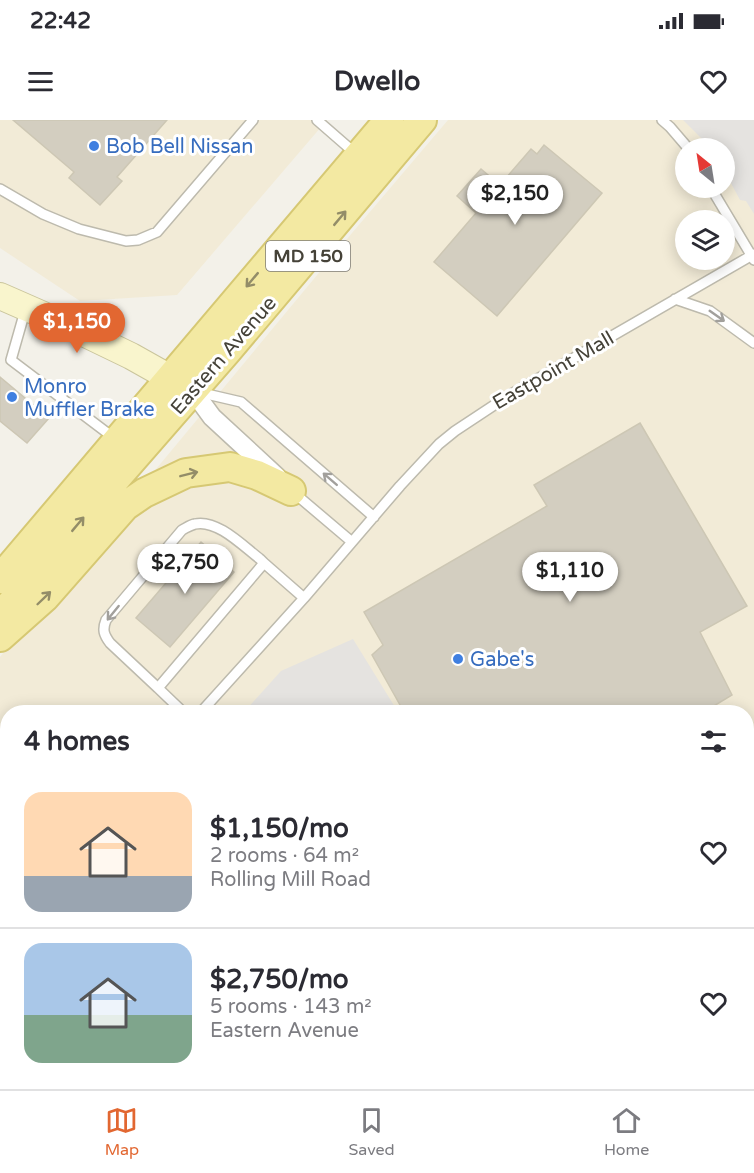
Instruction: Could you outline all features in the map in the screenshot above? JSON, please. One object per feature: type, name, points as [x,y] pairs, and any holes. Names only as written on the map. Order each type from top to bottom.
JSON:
[{"type":"main road","name":"Eastern Avenue","points":[[0,617],[118,476],[181,384],[358,156],[389,120]]},
{"type":"main road","name":"Eastern Avenue","points":[[0,579],[117,440],[181,384],[422,120]]},
{"type":"main road","points":[[0,637],[45,597],[125,506],[144,493],[186,473],[230,467],[256,475],[291,491]]},
{"type":"street","points":[[0,296],[103,342],[181,384],[212,417],[291,491]]},
{"type":"lane","points":[[0,189],[43,214],[79,229],[126,241],[138,240],[157,232],[253,120]]},
{"type":"lane","points":[[317,120],[358,156]]},
{"type":"lane","points":[[662,120],[679,138]]},
{"type":"lane","points":[[717,198],[753,257]]},
{"type":"lane","name":"Eastpoint Mall","points":[[207,705],[439,444],[508,396],[753,257]]},
{"type":"lane","points":[[675,300],[710,311],[754,343]]},
{"type":"lane","points":[[26,308],[10,360],[117,440]]},
{"type":"lane","points":[[181,384],[241,402],[374,517]]},
{"type":"lane","points":[[291,491],[352,542]]},
{"type":"lane","points":[[176,705],[110,643],[104,632],[104,626],[182,530],[194,524],[206,523],[216,526],[304,598]]},
{"type":"lane","points":[[158,688],[264,563]]},
{"type":"shaded area","points":[[0,120],[327,120],[177,295],[80,301],[0,248]]},
{"type":"shaded area","points":[[448,120],[754,120],[754,705],[0,705],[0,657]]},
{"type":"shaded area","points":[[683,120],[754,120],[754,214],[746,201],[740,200],[735,191],[735,138],[701,138]]},
{"type":"shaded area","points":[[353,639],[394,705],[250,705],[281,671]]},
{"type":"building","name":"Bob Bell Nissan","points":[[13,120],[167,120],[117,177],[122,181],[100,205],[69,178],[74,172]]},
{"type":"building","points":[[544,145],[602,193],[497,316],[434,262],[476,213],[457,196],[481,169],[500,185],[531,149],[537,154]]},
{"type":"building","name":"Monro Muffler Brake","points":[[0,377],[49,418],[27,443],[0,421]]},
{"type":"building","points":[[640,423],[747,606],[700,632],[732,695],[716,705],[400,705],[372,655],[383,645],[364,612],[547,506],[534,485]]},
{"type":"building","points":[[201,542],[234,572],[170,647],[136,618]]},
{"type":"place","name":"Bob Bell Nissan","points":[[94,146]]},
{"type":"place","name":"Monro Muffler Brake","points":[[12,397]]},
{"type":"place","name":"Gabe's","points":[[458,659]]}]
